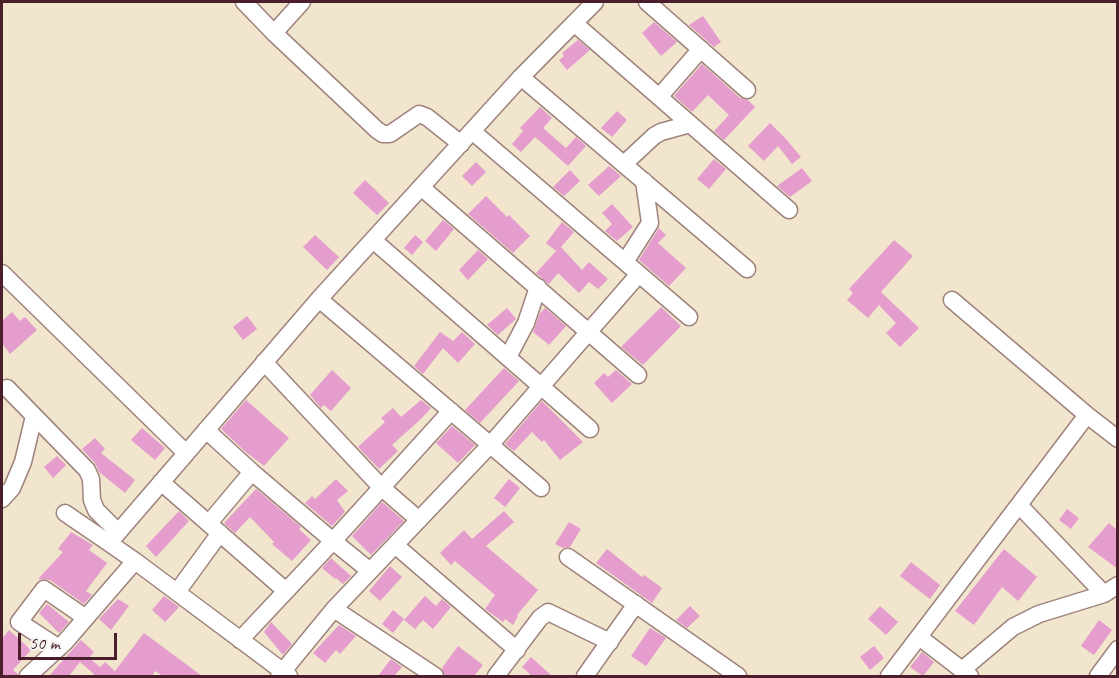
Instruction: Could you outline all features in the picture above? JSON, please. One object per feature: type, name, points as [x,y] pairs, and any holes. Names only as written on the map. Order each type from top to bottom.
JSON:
[{"type":"street","points":[[244,2],[274,33],[383,134],[390,134],[419,114],[466,137],[625,262],[689,317]]},
{"type":"street","points":[[274,33],[302,2]]},
{"type":"street","points":[[113,538],[319,299],[521,77],[596,2]]},
{"type":"street","points":[[647,2],[747,90]]},
{"type":"street","points":[[574,23],[789,210]]},
{"type":"street","points":[[659,97],[701,49]]},
{"type":"street","points":[[521,77],[747,269]]},
{"type":"street","points":[[624,164],[654,136],[690,124]]},
{"type":"street","points":[[625,262],[650,223],[644,181]]},
{"type":"street","points":[[421,187],[590,331],[638,375]]},
{"type":"street","points":[[373,240],[590,429]]},
{"type":"street","points":[[2,273],[186,453]]},
{"type":"street","points":[[7,388],[87,470],[91,479],[92,500],[96,510],[113,538],[135,561],[283,675],[334,609],[491,444],[639,274]]},
{"type":"street","points":[[508,357],[526,323],[538,287]]},
{"type":"street","points":[[319,299],[541,488]]},
{"type":"street","points":[[952,300],[1118,439]]},
{"type":"street","points":[[264,362],[381,487],[418,520]]},
{"type":"street","points":[[240,640],[451,411]]},
{"type":"street","points":[[889,676],[1087,415]]},
{"type":"street","points":[[2,500],[12,488],[22,462],[34,416]]},
{"type":"street","points":[[206,430],[252,472],[370,571]]},
{"type":"street","points":[[177,592],[214,528],[252,472]]},
{"type":"street","points":[[161,482],[286,591]]},
{"type":"street","points":[[919,637],[966,673],[1001,635],[1025,620],[1111,589],[1019,505]]},
{"type":"street","points":[[65,513],[113,538]]},
{"type":"street","points":[[395,545],[517,650]]},
{"type":"street","points":[[568,557],[738,676]]},
{"type":"street","points":[[28,676],[86,618],[135,561]]},
{"type":"street","points":[[58,648],[19,622],[44,589],[86,618]]},
{"type":"street","points":[[585,676],[636,604]]},
{"type":"street","points":[[334,609],[435,676]]},
{"type":"street","points":[[496,676],[540,618],[548,612],[610,642]]},
{"type":"street","points":[[1098,676],[1118,649]]},
{"type":"building","points":[[703,16],[721,42],[714,47],[689,25]]},
{"type":"building","points":[[654,22],[677,42],[661,56],[642,33]]},
{"type":"building","points":[[578,40],[590,50],[567,70],[559,60],[564,56],[562,53]]},
{"type":"building","points":[[702,64],[740,98],[748,100],[755,107],[724,140],[714,131],[729,115],[708,95],[692,112],[674,96]]},
{"type":"building","points":[[540,107],[552,118],[543,128],[566,148],[576,137],[586,146],[568,166],[535,137],[521,152],[512,144],[523,131],[520,128]]},
{"type":"building","points":[[617,111],[627,120],[612,137],[601,128]]},
{"type":"building","points":[[770,123],[801,157],[792,164],[778,146],[764,161],[748,146]]},
{"type":"building","points":[[714,159],[726,169],[709,189],[697,179]]},
{"type":"building","points":[[476,162],[486,172],[472,186],[462,176]]},
{"type":"building","points":[[609,166],[621,176],[599,196],[588,185]]},
{"type":"building","points":[[802,168],[812,181],[790,197],[777,186]]},
{"type":"building","points":[[570,170],[580,181],[564,196],[553,187]]},
{"type":"building","points":[[365,180],[389,203],[377,215],[353,193]]},
{"type":"building","points":[[486,196],[530,236],[513,253],[468,214]]},
{"type":"building","points":[[612,204],[633,227],[617,241],[605,231],[612,224],[602,213]]},
{"type":"building","points":[[443,220],[454,229],[436,251],[425,241]]},
{"type":"building","points":[[562,222],[574,232],[561,247],[582,270],[589,262],[608,279],[598,289],[589,282],[579,293],[558,273],[549,284],[536,273],[556,251],[546,243]]},
{"type":"building","points":[[659,228],[666,235],[658,243],[686,268],[669,286],[639,260]]},
{"type":"building","points":[[315,235],[339,257],[327,270],[303,247]]},
{"type":"building","points":[[415,235],[423,242],[412,255],[404,248]]},
{"type":"building","points":[[894,240],[913,256],[881,292],[919,328],[900,347],[886,333],[896,323],[879,305],[868,318],[847,300],[853,293],[849,289]]},
{"type":"building","points":[[478,250],[488,259],[468,280],[459,270]]},
{"type":"building","points":[[661,307],[681,326],[643,365],[621,347]]},
{"type":"building","points":[[507,308],[516,319],[498,335],[487,325]]},
{"type":"building","points":[[545,308],[566,326],[549,345],[533,332],[540,313]]},
{"type":"building","points":[[12,312],[20,321],[25,317],[37,330],[10,354],[2,343],[2,321]]},
{"type":"building","points":[[247,316],[257,329],[243,340],[233,327]]},
{"type":"building","points":[[440,332],[453,341],[462,332],[475,344],[458,363],[443,348],[423,374],[414,366]]},
{"type":"building","points":[[504,368],[519,381],[480,423],[465,410]]},
{"type":"building","points":[[332,370],[351,388],[331,411],[324,405],[321,408],[310,395]]},
{"type":"building","points":[[616,370],[632,384],[612,403],[594,383],[604,373],[608,377]]},
{"type":"building","points":[[246,400],[289,438],[264,466],[221,429]]},
{"type":"building","points":[[421,400],[431,408],[392,445],[398,451],[379,469],[358,447],[385,422],[381,418],[393,408],[401,417]]},
{"type":"building","points":[[542,401],[583,442],[560,460],[544,440],[542,442],[532,432],[514,451],[505,444]]},
{"type":"building","points":[[452,426],[475,445],[458,463],[436,443]]},
{"type":"building","points":[[142,428],[165,448],[155,460],[131,440]]},
{"type":"building","points":[[95,438],[105,449],[101,453],[135,480],[125,493],[99,472],[95,463],[82,449]]},
{"type":"building","points":[[57,456],[66,465],[53,478],[44,467]]},
{"type":"building","points":[[336,479],[348,491],[337,500],[345,512],[332,526],[305,503],[312,496],[315,499]]},
{"type":"building","points":[[509,479],[520,488],[505,507],[494,498]]},
{"type":"building","points":[[256,489],[301,527],[299,529],[311,540],[292,561],[272,544],[274,542],[250,517],[235,533],[224,523]]},
{"type":"building","points":[[382,502],[404,521],[371,555],[352,536]]},
{"type":"building","points":[[1067,509],[1079,518],[1071,529],[1059,520]]},
{"type":"building","points":[[179,511],[189,521],[156,557],[146,546]]},
{"type":"building","points":[[504,511],[514,522],[486,546],[538,590],[517,615],[513,625],[505,619],[503,622],[485,609],[495,595],[455,561],[451,565],[440,553],[464,530],[472,539]]},
{"type":"building","points":[[569,522],[581,529],[570,547],[563,548],[555,544]]},
{"type":"building","points":[[1109,523],[1118,531],[1118,569],[1088,547]]},
{"type":"building","points":[[71,532],[93,545],[89,550],[107,563],[86,591],[92,595],[84,604],[50,580],[38,579],[63,552],[58,549]]},
{"type":"building","points":[[607,549],[642,577],[644,575],[662,588],[652,603],[596,563]]},
{"type":"building","points":[[1004,549],[1037,577],[1018,601],[1002,587],[974,625],[955,611]]},
{"type":"building","points":[[331,558],[351,576],[343,584],[322,568]]},
{"type":"building","points":[[911,562],[940,585],[930,599],[900,576]]},
{"type":"building","points":[[390,566],[402,577],[380,601],[369,591]]},
{"type":"building","points":[[164,596],[179,607],[165,622],[152,610]]},
{"type":"building","points":[[425,596],[436,606],[442,599],[451,607],[433,629],[423,620],[415,629],[404,620]]},
{"type":"building","points":[[118,599],[129,606],[111,630],[99,619]]},
{"type":"building","points":[[47,604],[69,622],[59,633],[39,613]]},
{"type":"building","points":[[690,606],[700,616],[687,628],[676,620]]},
{"type":"building","points":[[880,606],[898,622],[886,635],[868,619]]},
{"type":"building","points":[[393,610],[404,619],[393,633],[382,624]]},
{"type":"building","points":[[1099,620],[1112,630],[1094,655],[1081,646]]},
{"type":"building","points":[[271,622],[292,644],[283,655],[264,632]]},
{"type":"building","points":[[339,625],[356,636],[340,654],[336,650],[325,663],[313,653]]},
{"type":"building","points":[[650,628],[666,638],[646,666],[631,656]]},
{"type":"building","points":[[9,630],[31,650],[13,670],[18,676],[2,676],[2,639]]},
{"type":"building","points":[[144,633],[202,676],[163,676],[155,671],[152,676],[92,676],[94,674],[80,662],[69,676],[49,676],[81,640],[94,652],[89,658],[100,667],[105,662],[115,671]]},
{"type":"building","points":[[458,646],[483,665],[474,676],[445,676],[442,668]]},
{"type":"building","points":[[874,646],[884,658],[870,670],[860,657]]},
{"type":"building","points":[[922,652],[934,662],[923,676],[910,667]]},
{"type":"building","points":[[531,657],[552,676],[532,676],[522,667]]},
{"type":"building","points":[[391,659],[402,667],[394,676],[378,676]]}]
